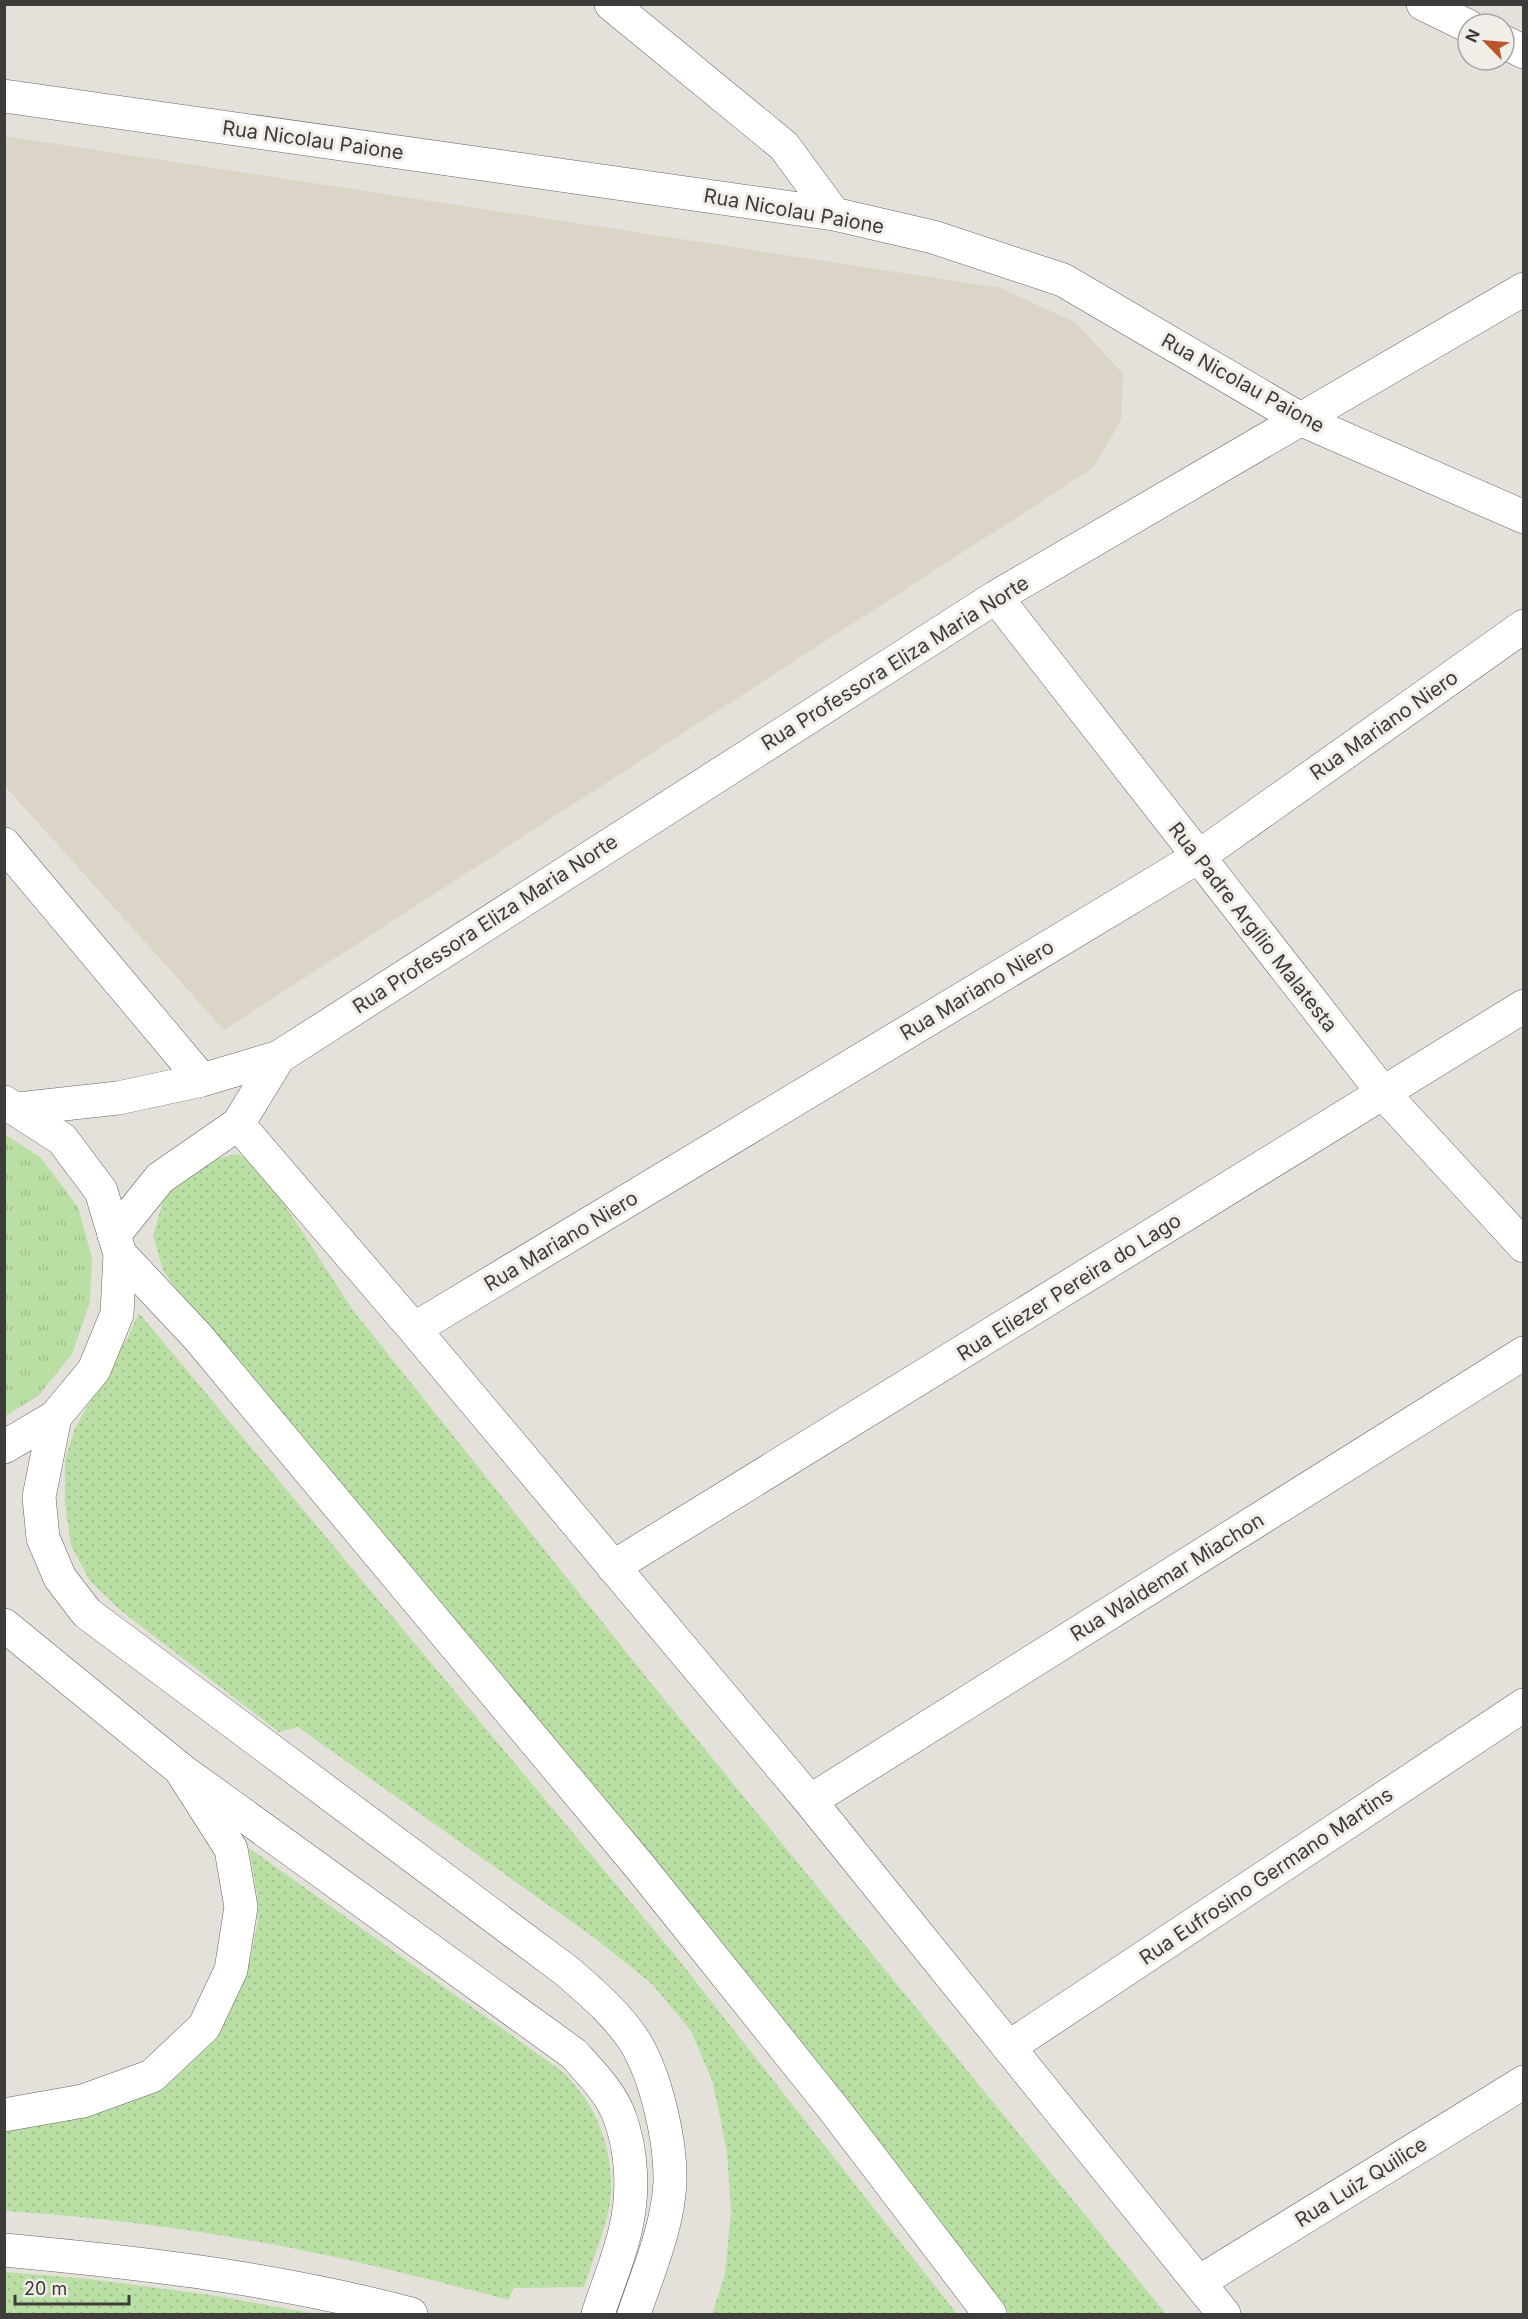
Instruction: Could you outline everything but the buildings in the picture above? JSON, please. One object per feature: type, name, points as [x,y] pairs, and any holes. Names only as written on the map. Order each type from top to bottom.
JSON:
[{"type":"main road","points":[[611,4],[784,146],[834,214]]},
{"type":"main road","points":[[1423,4],[1456,20]]},
{"type":"main road","name":"Rua Nicolau Paione","points":[[4,96],[834,214],[933,237],[1063,280],[1302,420],[1524,518]]},
{"type":"main road","name":"Rua Professora Eliza Maria Norte","points":[[279,1057],[996,597],[1524,289]]},
{"type":"main road","name":"Rua Padre Argílio Malatesta","points":[[996,597],[1384,1094],[1524,1246]]},
{"type":"main road","name":"Rua Mariano Niero","points":[[414,1329],[1198,857],[1524,626]]},
{"type":"main road","points":[[4,844],[202,1080]]},
{"type":"main road","name":"Rua Eliezer Pereira do Lago","points":[[613,1567],[1524,1006]]},
{"type":"main road","points":[[9,1103],[118,1098],[202,1080],[279,1057]]},
{"type":"main road","points":[[117,1244],[160,1178],[238,1124],[279,1057]]},
{"type":"main road","points":[[4,1447],[55,1417],[94,1370],[117,1314],[117,1244],[101,1191],[62,1139],[9,1103]]},
{"type":"main road","points":[[238,1124],[414,1329],[810,1800],[1224,2314]]},
{"type":"main road","points":[[117,1244],[197,1336],[640,1868],[833,2108],[990,2314]]},
{"type":"main road","name":"Rua Waldemar Miachon","points":[[810,1800],[1524,1353]]},
{"type":"main road","points":[[55,1417],[39,1497],[43,1538],[60,1578],[87,1613],[568,1972],[605,2006],[634,2042],[652,2079],[665,2130],[670,2182],[662,2230],[634,2314]]},
{"type":"main road","points":[[4,1625],[180,1769],[574,2054],[603,2088],[620,2116],[629,2154],[630,2187],[626,2227],[598,2314]]},
{"type":"main road","name":"Rua Eufrosino Germano Martins","points":[[1009,2047],[1524,1705]]},
{"type":"main road","points":[[4,2115],[83,2101],[152,2076],[204,2027],[231,1970],[241,1907],[231,1849],[180,1769]]},
{"type":"main road","name":"Rua Luiz Quilice","points":[[1199,2283],[1524,2082]]},
{"type":"main road","points":[[4,2250],[237,2276],[351,2298],[411,2314]]},
{"type":"shaded area","points":[[4,136],[1001,288],[1076,323],[1123,374],[1121,420],[1093,468],[224,1030],[5,786]]},
{"type":"green space","points":[[4,1134],[40,1157],[78,1207],[92,1258],[90,1302],[72,1354],[38,1396],[5,1416]]},
{"type":"green space","points":[[237,1154],[259,1165],[352,1309],[651,1683],[1166,2314],[1010,2314],[617,1818],[196,1319],[163,1270],[153,1236],[164,1197],[190,1165]]},
{"type":"green space","points":[[139,1313],[674,1954],[957,2314],[712,2314],[725,2275],[731,2213],[727,2152],[713,2083],[691,2031],[652,1984],[596,1939],[298,1727],[279,1732],[120,1610],[90,1581],[71,1545],[65,1503],[65,1460],[75,1428],[128,1337]]},
{"type":"green space","points":[[249,1848],[563,2072],[582,2094],[602,2134],[611,2176],[610,2203],[605,2224],[584,2287],[513,2288],[509,2300],[370,2265],[265,2243],[146,2224],[5,2211],[4,2126],[85,2111],[238,1994],[251,1955],[258,1920],[257,1894]]},
{"type":"green space","points":[[5,2272],[89,2279],[211,2295],[316,2314],[5,2313]]}]
